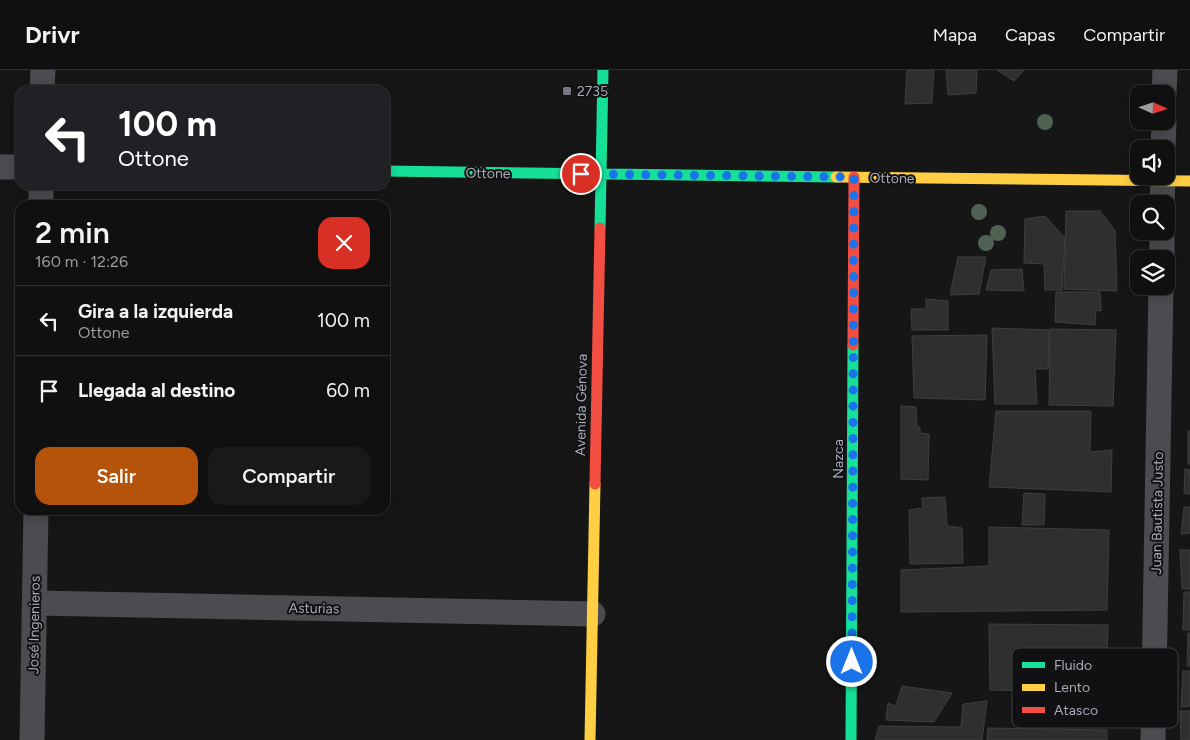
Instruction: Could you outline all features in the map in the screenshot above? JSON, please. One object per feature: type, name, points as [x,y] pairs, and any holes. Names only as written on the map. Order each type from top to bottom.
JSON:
[{"type":"street","points":[[42,85],[43,70]]},
{"type":"street","name":"Avenida Génova","points":[[590,740],[602,70]]},
{"type":"street","points":[[1164,85],[1165,70]]},
{"type":"street","points":[[0,167],[15,167]]},
{"type":"street","name":"Ottone","points":[[390,171],[854,177],[1163,187],[1190,181]]},
{"type":"street","name":"Nazca","points":[[851,740],[854,177]]},
{"type":"street","name":"Juan Bautista Justo","points":[[1155,648],[1161,295]]},
{"type":"street","name":"José Ingenieros","points":[[32,740],[36,515]]},
{"type":"street","name":"Asturias","points":[[35,602],[593,614]]},
{"type":"building","points":[[907,70],[934,70],[932,103],[905,104]]},
{"type":"building","points":[[946,70],[977,70],[976,93],[948,95]]},
{"type":"building","points":[[997,70],[1024,70],[1014,81]]},
{"type":"building","points":[[1066,211],[1100,211],[1115,231],[1117,291],[1064,289]]},
{"type":"building","points":[[1045,216],[1065,238],[1062,290],[1045,290],[1044,264],[1024,263],[1025,219]]},
{"type":"building","points":[[958,257],[986,257],[979,294],[950,295]]},
{"type":"building","points":[[1022,269],[1024,291],[986,290],[991,270]]},
{"type":"building","points":[[1056,292],[1100,292],[1101,311],[1096,310],[1095,325],[1055,322]]},
{"type":"building","points":[[926,299],[948,301],[948,330],[912,330],[911,309],[926,309]]},
{"type":"building","points":[[992,328],[1049,330],[1048,369],[1035,369],[1037,404],[995,404]]},
{"type":"building","points":[[1050,329],[1116,330],[1113,406],[1049,405]]},
{"type":"building","points":[[987,335],[985,400],[914,398],[912,336]]},
{"type":"building","points":[[901,406],[916,407],[917,427],[920,427],[920,433],[929,434],[928,480],[901,479]]},
{"type":"building","points":[[996,411],[1091,411],[1090,452],[1112,450],[1111,492],[989,487]]},
{"type":"building","points":[[1188,431],[1190,431],[1190,464],[1188,464]]},
{"type":"building","points":[[1185,469],[1190,470],[1190,494],[1184,493]]},
{"type":"building","points":[[1024,493],[1045,494],[1044,525],[1022,525]]},
{"type":"building","points":[[945,497],[947,526],[962,528],[963,563],[910,564],[909,510],[923,508],[922,498]]},
{"type":"building","points":[[1184,507],[1190,507],[1190,533],[1181,534]]},
{"type":"building","points":[[989,527],[1109,530],[1107,610],[901,612],[901,570],[989,566]]},
{"type":"building","points":[[1180,550],[1190,550],[1190,589],[1182,589]]},
{"type":"building","points":[[1184,592],[1190,592],[1190,630],[1183,630]]},
{"type":"building","points":[[989,624],[1108,625],[1107,648],[1012,648],[1012,690],[990,690]]},
{"type":"building","points":[[1188,633],[1190,633],[1190,666],[1187,666]]},
{"type":"building","points":[[1183,671],[1190,671],[1190,706],[1181,707]]},
{"type":"building","points":[[902,686],[952,693],[934,722],[886,720],[888,703],[896,706]]},
{"type":"building","points":[[987,701],[982,740],[875,740],[879,726],[961,727],[963,704]]},
{"type":"building","points":[[1180,711],[1190,711],[1190,740],[1181,740]]},
{"type":"building","points":[[988,728],[1107,730],[1107,740],[987,740]]},
{"type":"traffic: fast","points":[[600,228],[603,70]]},
{"type":"traffic: fast","points":[[390,171],[836,177]]},
{"type":"traffic: fast","points":[[851,740],[853,345]]},
{"type":"traffic: slow","points":[[836,177],[1190,181]]},
{"type":"traffic: slow","points":[[590,740],[595,484]]},
{"type":"traffic: jam","points":[[853,345],[854,177]]},
{"type":"traffic: jam","points":[[595,484],[600,228]]},
{"type":"place","name":"2735","points":[[567,91]]},
{"type":"route","points":[[581,174],[854,177],[852,662]]}]
